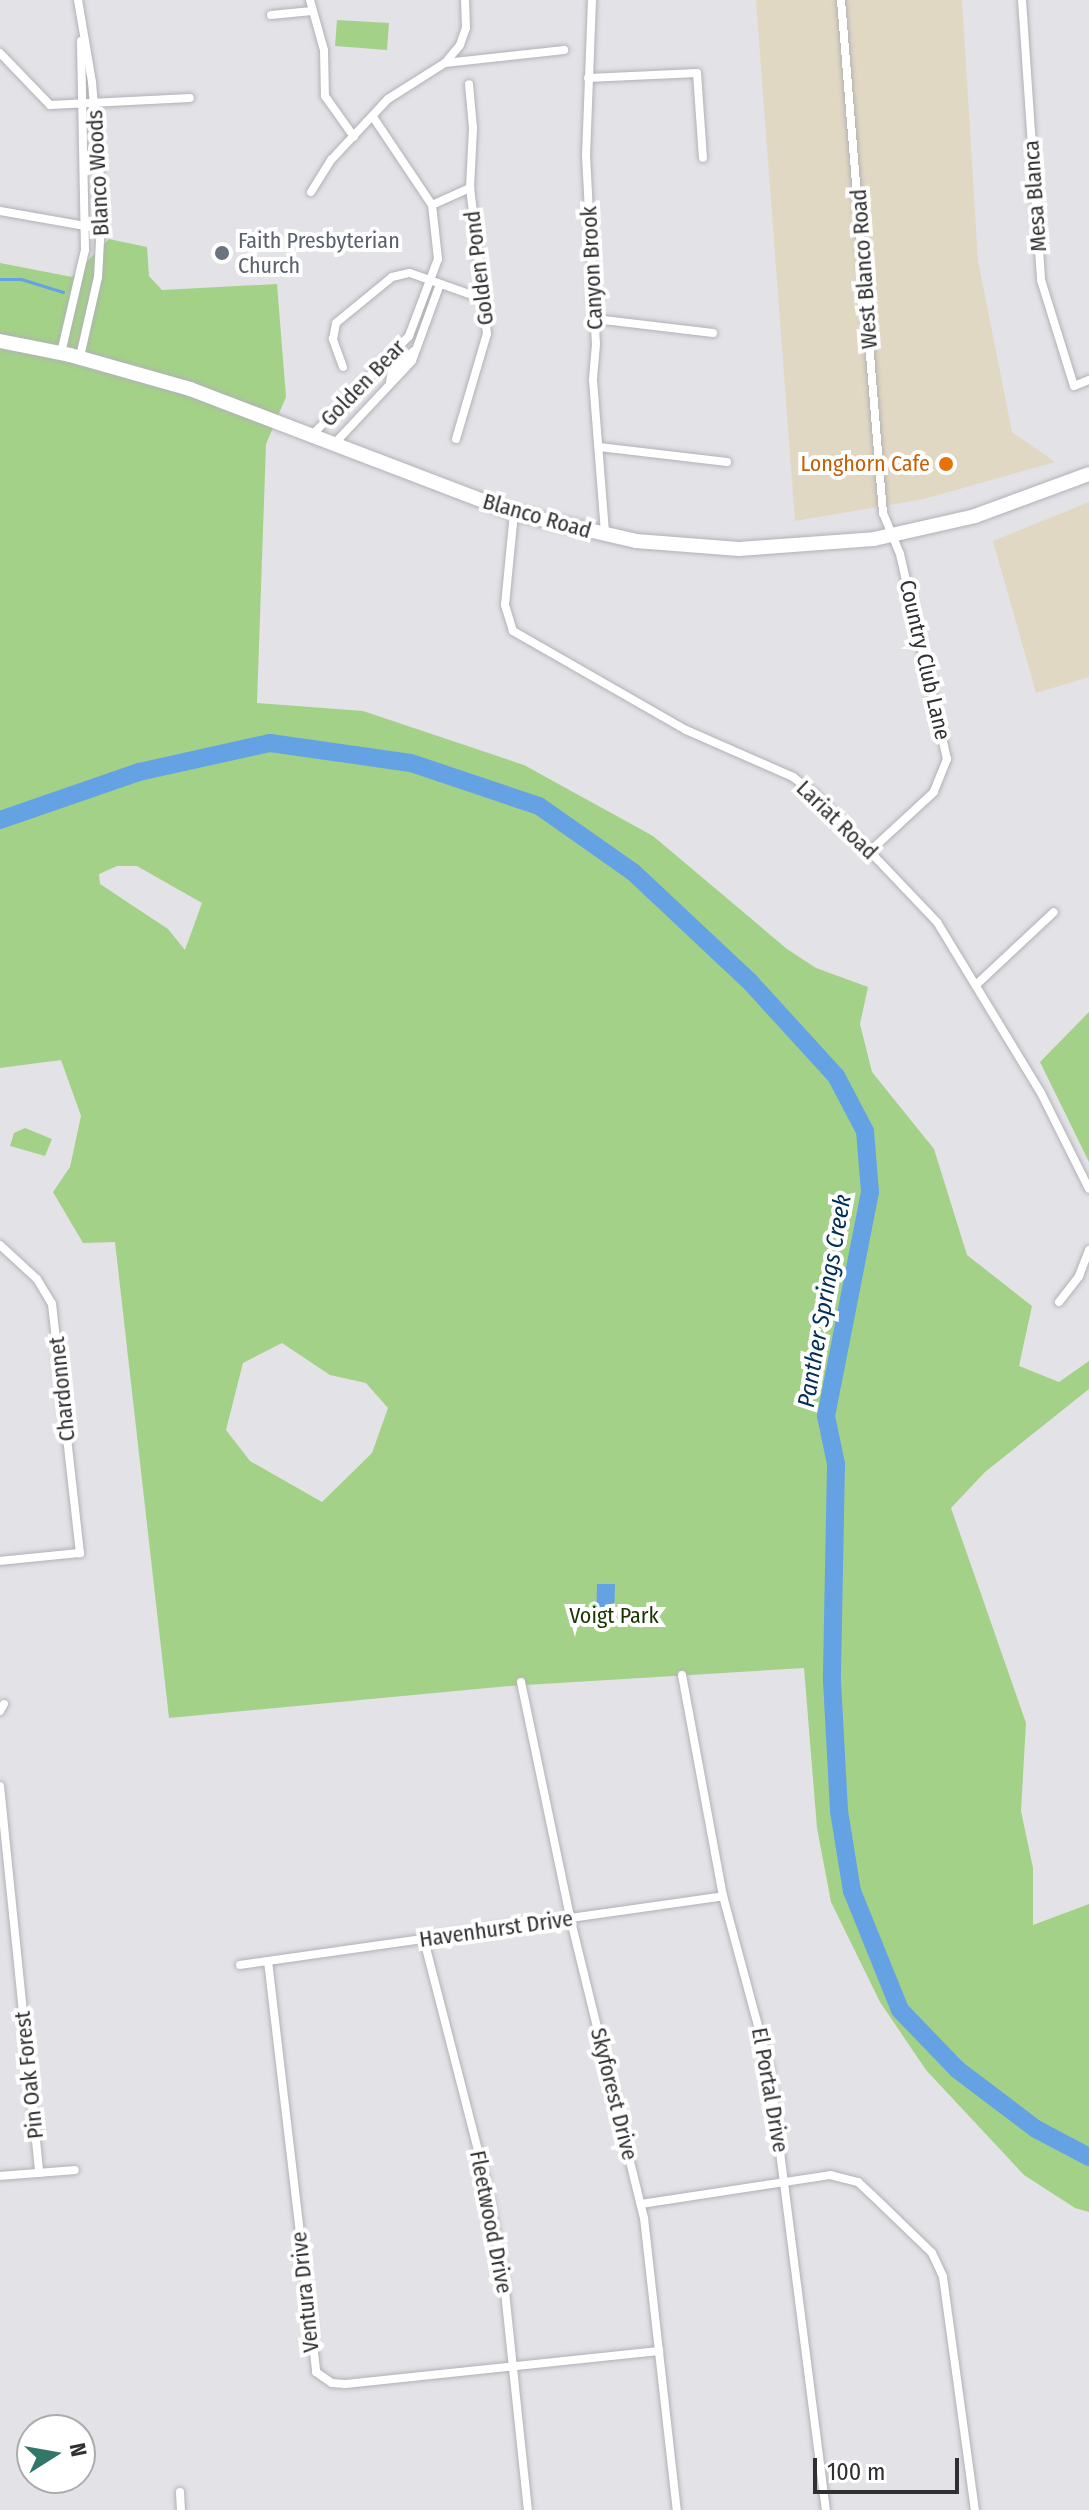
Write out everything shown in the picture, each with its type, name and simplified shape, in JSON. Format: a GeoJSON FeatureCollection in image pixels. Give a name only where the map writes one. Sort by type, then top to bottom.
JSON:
{"type":"FeatureCollection","features":[{"type":"Feature","properties":{"kind":"main road","name":"Blanco Road"},"geometry":{"type":"LineString","coordinates":[[0,341],[80,357],[314,433],[514,513],[605,535],[739,549],[894,536],[975,516],[1089,474]]}},
{"type":"Feature","properties":{"kind":"street","name":"Blanco Woods"},"geometry":{"type":"LineString","coordinates":[[61,353],[86,229],[78,0]]}},
{"type":"Feature","properties":{"kind":"street"},"geometry":{"type":"LineString","coordinates":[[310,0],[324,50],[325,96],[354,137]]}},
{"type":"Feature","properties":{"kind":"street"},"geometry":{"type":"LineString","coordinates":[[445,63],[466,28],[465,0]]}},
{"type":"Feature","properties":{"kind":"street","name":"Canyon Brook"},"geometry":{"type":"LineString","coordinates":[[592,0],[586,155],[605,535]]}},
{"type":"Feature","properties":{"kind":"street","name":"West Blanco Road"},"geometry":{"type":"LineString","coordinates":[[841,0],[883,513],[894,536]]}},
{"type":"Feature","properties":{"kind":"street","name":"Mesa Blanca"},"geometry":{"type":"LineString","coordinates":[[1022,0],[1041,280],[1074,386],[1089,380]]}},
{"type":"Feature","properties":{"kind":"street"},"geometry":{"type":"LineString","coordinates":[[271,15],[312,11]]}},
{"type":"Feature","properties":{"kind":"street","name":"Blanco Woods"},"geometry":{"type":"LineString","coordinates":[[80,357],[98,277],[102,229],[94,105],[81,37]]}},
{"type":"Feature","properties":{"kind":"street"},"geometry":{"type":"LineString","coordinates":[[311,192],[332,159],[397,90],[445,63],[564,50]]}},
{"type":"Feature","properties":{"kind":"street"},"geometry":{"type":"LineString","coordinates":[[0,53],[50,105],[80,107],[190,98]]}},
{"type":"Feature","properties":{"kind":"street"},"geometry":{"type":"LineString","coordinates":[[588,78],[697,73],[703,158]]}},
{"type":"Feature","properties":{"kind":"street","name":"Golden Pond"},"geometry":{"type":"LineString","coordinates":[[456,439],[486,347],[470,188],[469,84]]}},
{"type":"Feature","properties":{"kind":"street","name":"Golden Bear"},"geometry":{"type":"LineString","coordinates":[[335,443],[412,361],[436,282],[438,239],[432,205],[373,117]]}},
{"type":"Feature","properties":{"kind":"street","name":"Golden Pond"},"geometry":{"type":"LineString","coordinates":[[432,205],[470,188]]}},
{"type":"Feature","properties":{"kind":"street"},"geometry":{"type":"LineString","coordinates":[[0,211],[86,229],[102,229]]}},
{"type":"Feature","properties":{"kind":"street"},"geometry":{"type":"LineString","coordinates":[[343,367],[333,339],[345,312],[401,272],[483,299]]}},
{"type":"Feature","properties":{"kind":"street","name":"Golden Bear"},"geometry":{"type":"LineString","coordinates":[[314,433],[409,336],[436,282]]}},
{"type":"Feature","properties":{"kind":"street"},"geometry":{"type":"LineString","coordinates":[[595,319],[713,333]]}},
{"type":"Feature","properties":{"kind":"street"},"geometry":{"type":"LineString","coordinates":[[599,447],[727,462]]}},
{"type":"Feature","properties":{"kind":"street","name":"Lariat Road"},"geometry":{"type":"LineString","coordinates":[[514,513],[505,605],[513,631],[686,730],[801,782],[926,908],[977,984],[1089,1189]]}},
{"type":"Feature","properties":{"kind":"street","name":"Country Club Lane"},"geometry":{"type":"LineString","coordinates":[[870,851],[934,792],[947,759],[894,536]]}},
{"type":"Feature","properties":{"kind":"street"},"geometry":{"type":"LineString","coordinates":[[977,984],[1054,912]]}},
{"type":"Feature","properties":{"kind":"street","name":"Chardonnet"},"geometry":{"type":"LineString","coordinates":[[0,1245],[37,1279],[52,1304],[80,1553],[0,1561]]}},
{"type":"Feature","properties":{"kind":"street"},"geometry":{"type":"LineString","coordinates":[[1059,1302],[1079,1276],[1089,1250]]}},
{"type":"Feature","properties":{"kind":"street","name":"El Portal Drive"},"geometry":{"type":"LineString","coordinates":[[682,1675],[723,1896],[769,2066],[826,2510]]}},
{"type":"Feature","properties":{"kind":"street","name":"Skyforest Drive"},"geometry":{"type":"LineString","coordinates":[[521,1682],[570,1917],[641,2204],[677,2510]]}},
{"type":"Feature","properties":{"kind":"street","name":"Pin Oak Forest"},"geometry":{"type":"LineString","coordinates":[[0,1786],[39,2173]]}},
{"type":"Feature","properties":{"kind":"street","name":"Havenhurst Drive"},"geometry":{"type":"LineString","coordinates":[[240,1965],[723,1896]]}},
{"type":"Feature","properties":{"kind":"street","name":"Fleetwood Drive"},"geometry":{"type":"LineString","coordinates":[[424,1940],[486,2181],[514,2365],[528,2510]]}},
{"type":"Feature","properties":{"kind":"street","name":"Ventura Drive"},"geometry":{"type":"LineString","coordinates":[[268,1961],[316,2372],[332,2383],[345,2384],[659,2351]]}},
{"type":"Feature","properties":{"kind":"street"},"geometry":{"type":"LineString","coordinates":[[0,2176],[75,2170]]}},
{"type":"Feature","properties":{"kind":"street"},"geometry":{"type":"LineString","coordinates":[[641,2204],[830,2175],[858,2182],[938,2264],[975,2510]]}},
{"type":"Feature","properties":{"kind":"street"},"geometry":{"type":"LineString","coordinates":[[180,2492],[181,2510]]}},
{"type":"Feature","properties":{"kind":"shaded area"},"geometry":{"type":"Polygon","coordinates":[[[756,0],[962,0],[978,261],[1012,432],[1055,462],[924,499],[795,521],[756,0]]]}},
{"type":"Feature","properties":{"kind":"shaded area"},"geometry":{"type":"Polygon","coordinates":[[[1089,502],[1089,677],[1036,693],[993,541],[1089,502]]]}},
{"type":"Feature","properties":{"kind":"green space"},"geometry":{"type":"Polygon","coordinates":[[[337,20],[389,23],[387,50],[335,46],[337,20]]]}},
{"type":"Feature","properties":{"kind":"green space","name":"Voigt Park"},"geometry":{"type":"Polygon","coordinates":[[[109,239],[147,247],[149,276],[162,290],[277,284],[286,397],[266,444],[257,703],[363,711],[524,765],[653,836],[787,949],[816,968],[868,987],[860,1024],[872,1072],[934,1149],[967,1255],[1032,1306],[1019,1366],[1059,1382],[1089,1361],[1089,1389],[985,1472],[951,1508],[1026,1723],[1021,1811],[1033,1868],[1033,1925],[1089,1904],[1089,2212],[1075,2208],[1024,2175],[926,2070],[880,2002],[831,1902],[817,1828],[804,1668],[509,1686],[169,1718],[115,1242],[83,1243],[53,1192],[70,1167],[81,1116],[61,1060],[0,1068],[0,263],[72,277],[109,239]],[[117,866],[99,874],[100,884],[168,929],[185,950],[202,903],[137,866],[117,866]],[[282,1343],[243,1363],[226,1430],[250,1461],[322,1502],[372,1453],[388,1408],[366,1383],[330,1375],[282,1343]]]}},
{"type":"Feature","properties":{"kind":"green space"},"geometry":{"type":"Polygon","coordinates":[[[1089,1012],[1089,1162],[1040,1062],[1089,1012]]]}},
{"type":"Feature","properties":{"kind":"green space"},"geometry":{"type":"Polygon","coordinates":[[[25,1128],[52,1139],[45,1156],[10,1146],[14,1133],[25,1128]]]}},
{"type":"Feature","properties":{"kind":"water"},"geometry":{"type":"Polygon","coordinates":[[[597,1584],[615,1584],[614,1620],[596,1620],[597,1584]]]}},
{"type":"Feature","properties":{"kind":"waterway"},"geometry":{"type":"LineString","coordinates":[[0,279],[21,279],[63,292]]}},
{"type":"Feature","properties":{"kind":"waterway","name":"Panther Springs Creek"},"geometry":{"type":"LineString","coordinates":[[0,820],[139,772],[270,743],[411,763],[539,806],[633,872],[751,983],[836,1076],[865,1131],[870,1192],[826,1416],[836,1464],[832,1681],[839,1811],[852,1891],[900,2010],[958,2070],[1036,2129],[1089,2157]]}},
{"type":"Feature","properties":{"kind":"place","name":"Faith Presbyterian Church"},"geometry":{"type":"Point","coordinates":[222,253]}},
{"type":"Feature","properties":{"kind":"place","name":"Longhorn Cafe"},"geometry":{"type":"Point","coordinates":[946,464]}}]}
